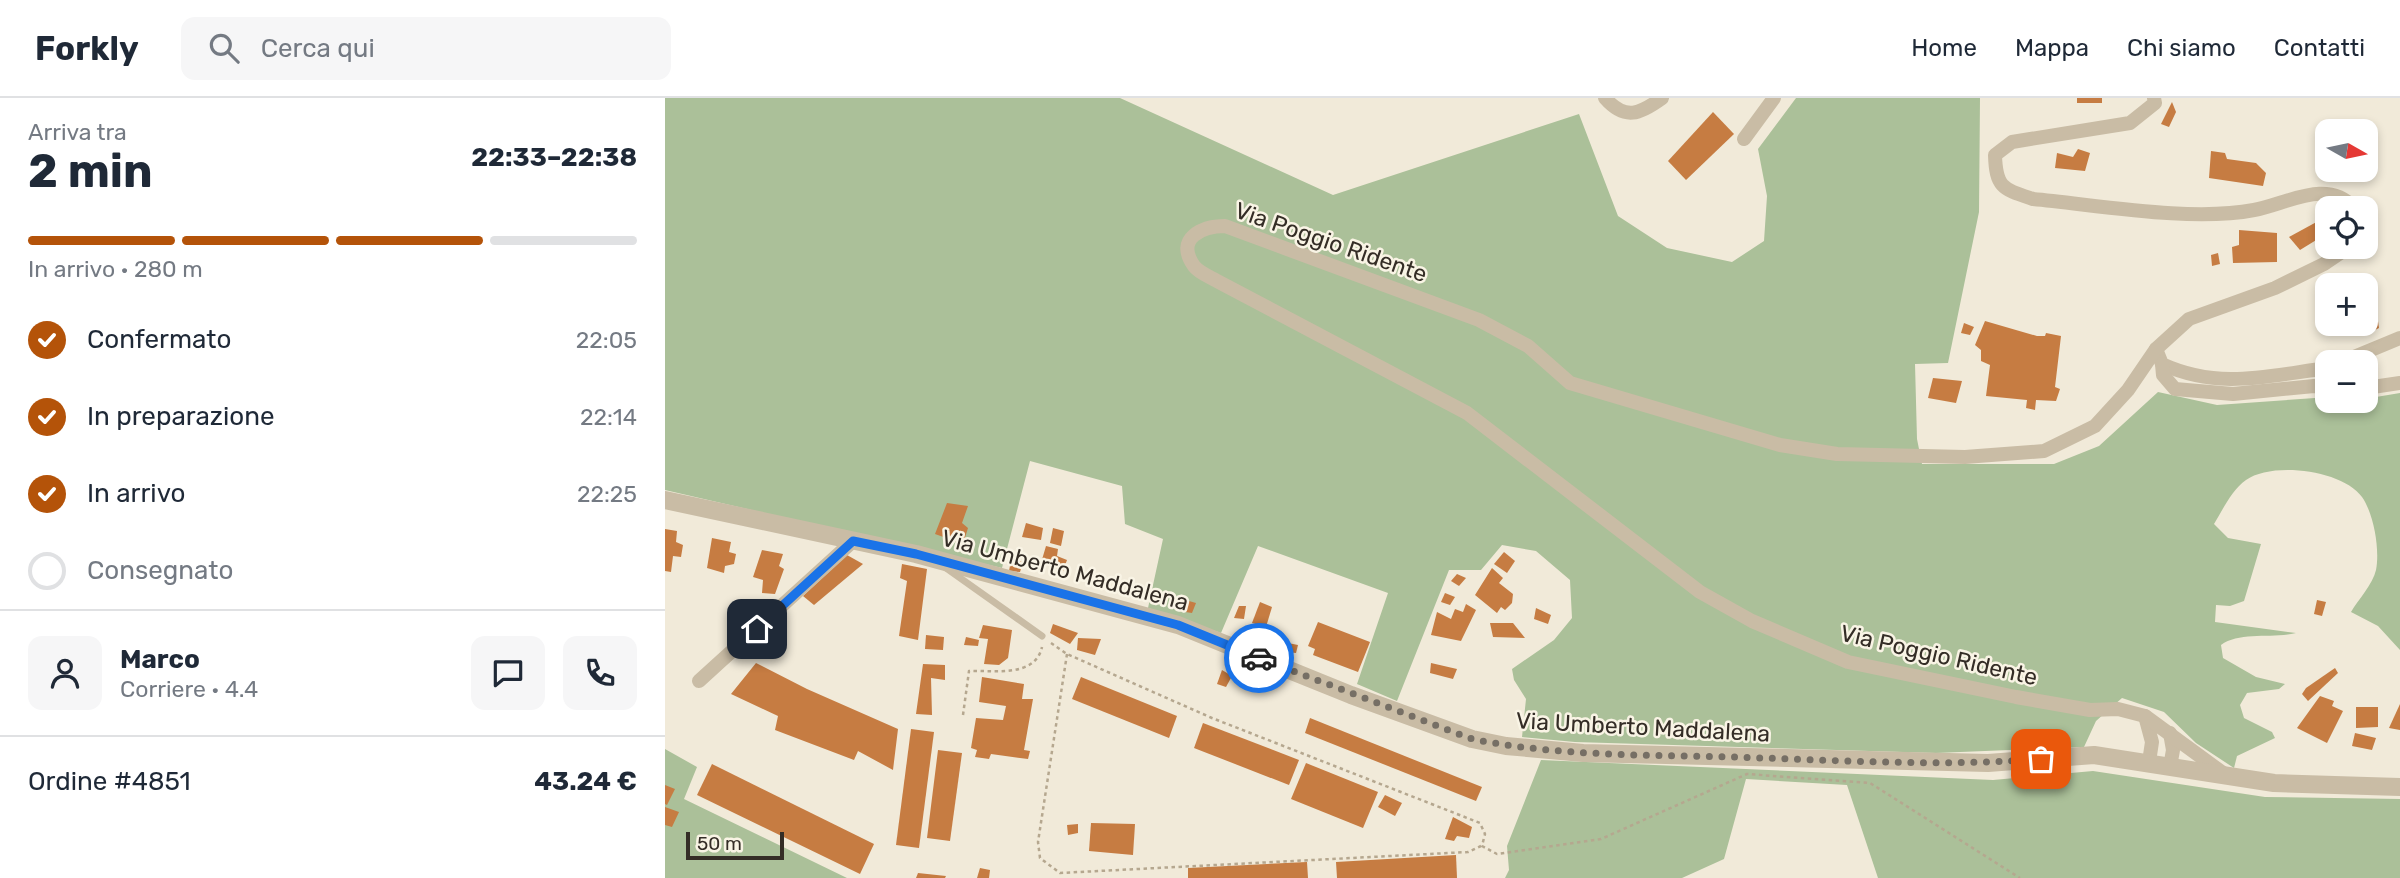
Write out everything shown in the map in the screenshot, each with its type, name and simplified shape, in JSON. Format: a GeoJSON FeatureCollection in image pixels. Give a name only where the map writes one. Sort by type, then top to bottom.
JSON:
{"type":"FeatureCollection","features":[{"type":"Feature","properties":{"kind":"street"},"geometry":{"type":"LineString","coordinates":[[1605,98],[1616,110],[1636,113],[1662,98]]}},
{"type":"Feature","properties":{"kind":"street"},"geometry":{"type":"LineString","coordinates":[[1744,139],[1774,98]]}},
{"type":"Feature","properties":{"kind":"street"},"geometry":{"type":"LineString","coordinates":[[2154,98],[2155,103],[2130,123],[2012,142],[1996,155],[1996,177],[2006,190],[2033,199],[2213,215],[2254,210],[2321,192],[2339,196]]}},
{"type":"Feature","properties":{"kind":"street","name":"Via Poggio Ridente"},"geometry":{"type":"LineString","coordinates":[[2228,777],[2145,716],[2118,709],[2090,710],[2029,700],[1848,662],[1752,621],[1700,592],[1467,413],[1217,281],[1194,267],[1188,251],[1192,235],[1205,226],[1225,226],[1479,320],[1528,346],[1570,383],[1780,445],[1836,454],[1965,457],[2044,451],[2095,426],[2159,357],[2189,319],[2274,288],[2331,259]]}},
{"type":"Feature","properties":{"kind":"street"},"geometry":{"type":"LineString","coordinates":[[2370,350],[2400,338]]}},
{"type":"Feature","properties":{"kind":"street"},"geometry":{"type":"LineString","coordinates":[[2159,357],[2186,375],[2225,381],[2315,370]]}},
{"type":"Feature","properties":{"kind":"street"},"geometry":{"type":"LineString","coordinates":[[2159,357],[2163,374],[2175,389],[2233,394],[2315,386]]}},
{"type":"Feature","properties":{"kind":"street"},"geometry":{"type":"LineString","coordinates":[[2378,386],[2400,383]]}},
{"type":"Feature","properties":{"kind":"street","name":"Via Umberto Maddalena"},"geometry":{"type":"LineString","coordinates":[[665,500],[937,561],[1178,625],[1351,695],[1472,739],[1506,746],[1583,752],[1835,761],[1988,763],[2094,755],[2274,783],[2400,787]]}},
{"type":"Feature","properties":{"kind":"street"},"geometry":{"type":"LineString","coordinates":[[699,681],[853,541]]}},
{"type":"Feature","properties":{"kind":"street"},"geometry":{"type":"LineString","coordinates":[[2145,716],[2152,742],[2149,762]]}},
{"type":"Feature","properties":{"kind":"street"},"geometry":{"type":"LineString","coordinates":[[2170,733],[2173,750],[2170,767]]}},
{"type":"Feature","properties":{"kind":"lane"},"geometry":{"type":"LineString","coordinates":[[937,561],[1042,636]]}},
{"type":"Feature","properties":{"kind":"path"},"geometry":{"type":"LineString","coordinates":[[1042,636],[1067,654],[1212,718],[1480,822],[1485,834],[1482,846]]}},
{"type":"Feature","properties":{"kind":"path"},"geometry":{"type":"LineString","coordinates":[[963,715],[969,671],[1022,670],[1036,662],[1042,650],[1042,636]]}},
{"type":"Feature","properties":{"kind":"path"},"geometry":{"type":"LineString","coordinates":[[1067,654],[1038,842],[1040,858],[1060,873],[1468,852],[1482,846]]}},
{"type":"Feature","properties":{"kind":"path"},"geometry":{"type":"LineString","coordinates":[[1482,846],[1497,854],[1601,839],[1747,774],[1870,783],[2020,878]]}},
{"type":"Feature","properties":{"kind":"green space"},"geometry":{"type":"Polygon","coordinates":[[[665,98],[1120,98],[1333,195],[1579,114],[1618,216],[1667,248],[1732,262],[1764,241],[1767,196],[1758,149],[1796,98],[1980,98],[1979,212],[1948,363],[1915,364],[1917,439],[1922,464],[2054,464],[2099,446],[2158,392],[2217,405],[2315,398],[2315,413],[2378,413],[2378,397],[2400,393],[2400,650],[2378,626],[2351,612],[2369,586],[2376,570],[2375,532],[2366,504],[2353,488],[2340,480],[2307,471],[2272,471],[2246,480],[2232,494],[2214,524],[2228,538],[2261,544],[2244,601],[2230,606],[2216,605],[2215,622],[2296,633],[2237,638],[2221,645],[2223,658],[2256,677],[2285,684],[2279,689],[2247,693],[2240,705],[2244,718],[2272,732],[2275,738],[2237,756],[2234,768],[2196,743],[2164,712],[2122,698],[2096,721],[2084,747],[1936,753],[1575,742],[1522,737],[1526,699],[1514,680],[1512,669],[1554,640],[1572,618],[1570,580],[1536,551],[1502,545],[1481,570],[1449,570],[1397,701],[1357,684],[1388,593],[1258,546],[1221,633],[1148,608],[1163,539],[1125,524],[1122,486],[1030,461],[1002,568],[665,490],[665,98]]]}},
{"type":"Feature","properties":{"kind":"green space"},"geometry":{"type":"Polygon","coordinates":[[[665,749],[697,767],[684,799],[847,878],[665,878],[665,749]]]}},
{"type":"Feature","properties":{"kind":"green space"},"geometry":{"type":"Polygon","coordinates":[[[1541,760],[1993,780],[2093,771],[2265,797],[2400,799],[2400,878],[1878,878],[1847,785],[1746,779],[1724,859],[1682,878],[1505,878],[1509,870],[1507,846],[1541,760]]]}},
{"type":"Feature","properties":{"kind":"building"},"geometry":{"type":"Polygon","coordinates":[[[2077,98],[2102,98],[2102,103],[2077,103],[2077,98]]]}},
{"type":"Feature","properties":{"kind":"building"},"geometry":{"type":"Polygon","coordinates":[[[2172,102],[2176,112],[2169,127],[2161,124],[2172,102]]]}},
{"type":"Feature","properties":{"kind":"building"},"geometry":{"type":"Polygon","coordinates":[[[1713,112],[1734,134],[1686,180],[1668,161],[1713,112]]]}},
{"type":"Feature","properties":{"kind":"building"},"geometry":{"type":"Polygon","coordinates":[[[2078,149],[2090,153],[2085,171],[2055,168],[2057,153],[2073,157],[2078,149]]]}},
{"type":"Feature","properties":{"kind":"building"},"geometry":{"type":"Polygon","coordinates":[[[2211,151],[2225,153],[2227,159],[2256,163],[2266,173],[2263,186],[2209,178],[2211,151]]]}},
{"type":"Feature","properties":{"kind":"building"},"geometry":{"type":"Polygon","coordinates":[[[2315,223],[2315,241],[2300,250],[2289,237],[2315,223]]]}},
{"type":"Feature","properties":{"kind":"building"},"geometry":{"type":"Polygon","coordinates":[[[2239,230],[2277,233],[2277,262],[2233,263],[2232,247],[2239,245],[2239,230]]]}},
{"type":"Feature","properties":{"kind":"building"},"geometry":{"type":"Polygon","coordinates":[[[2218,253],[2220,264],[2212,266],[2211,255],[2218,253]]]}},
{"type":"Feature","properties":{"kind":"building"},"geometry":{"type":"Polygon","coordinates":[[[1985,321],[2037,336],[2045,336],[2046,333],[2061,336],[2055,387],[2060,389],[2056,401],[2036,400],[2035,410],[2026,408],[2027,400],[1986,396],[1990,365],[1981,361],[1981,350],[1975,345],[1985,321]]]}},
{"type":"Feature","properties":{"kind":"building"},"geometry":{"type":"Polygon","coordinates":[[[1964,323],[1974,327],[1970,335],[1961,333],[1964,323]]]}},
{"type":"Feature","properties":{"kind":"building"},"geometry":{"type":"Polygon","coordinates":[[[1933,378],[1962,381],[1956,403],[1928,398],[1933,378]]]}},
{"type":"Feature","properties":{"kind":"building"},"geometry":{"type":"Polygon","coordinates":[[[947,503],[968,506],[962,523],[968,528],[963,544],[935,534],[947,503]]]}},
{"type":"Feature","properties":{"kind":"building"},"geometry":{"type":"Polygon","coordinates":[[[1026,523],[1043,528],[1041,540],[1022,537],[1026,523]]]}},
{"type":"Feature","properties":{"kind":"building"},"geometry":{"type":"Polygon","coordinates":[[[1053,528],[1064,531],[1061,546],[1050,543],[1053,528]]]}},
{"type":"Feature","properties":{"kind":"building"},"geometry":{"type":"Polygon","coordinates":[[[665,529],[677,531],[676,542],[683,545],[681,557],[673,556],[671,572],[665,571],[665,529]]]}},
{"type":"Feature","properties":{"kind":"building"},"geometry":{"type":"Polygon","coordinates":[[[712,538],[731,542],[729,552],[736,554],[734,564],[725,566],[724,573],[707,568],[712,538]]]}},
{"type":"Feature","properties":{"kind":"building"},"geometry":{"type":"Polygon","coordinates":[[[1046,546],[1058,549],[1057,556],[1067,560],[1063,571],[1041,563],[1046,546]]]}},
{"type":"Feature","properties":{"kind":"building"},"geometry":{"type":"Polygon","coordinates":[[[762,550],[783,554],[779,566],[784,569],[775,594],[762,593],[763,580],[753,577],[762,550]]]}},
{"type":"Feature","properties":{"kind":"building"},"geometry":{"type":"Polygon","coordinates":[[[1504,552],[1515,561],[1507,573],[1494,564],[1504,552]]]}},
{"type":"Feature","properties":{"kind":"building"},"geometry":{"type":"Polygon","coordinates":[[[847,555],[863,564],[814,605],[803,596],[847,555]]]}},
{"type":"Feature","properties":{"kind":"building"},"geometry":{"type":"Polygon","coordinates":[[[1011,560],[1023,562],[1020,572],[1009,571],[1011,560]]]}},
{"type":"Feature","properties":{"kind":"building"},"geometry":{"type":"Polygon","coordinates":[[[902,564],[927,569],[918,640],[899,636],[907,581],[900,578],[902,564]]]}},
{"type":"Feature","properties":{"kind":"building"},"geometry":{"type":"Polygon","coordinates":[[[1492,568],[1503,578],[1499,583],[1513,594],[1512,603],[1505,610],[1501,607],[1497,613],[1475,595],[1492,568]]]}},
{"type":"Feature","properties":{"kind":"building"},"geometry":{"type":"Polygon","coordinates":[[[1457,574],[1466,578],[1459,586],[1451,581],[1457,574]]]}},
{"type":"Feature","properties":{"kind":"building"},"geometry":{"type":"Polygon","coordinates":[[[1445,593],[1455,597],[1450,605],[1441,602],[1445,593]]]}},
{"type":"Feature","properties":{"kind":"building"},"geometry":{"type":"Polygon","coordinates":[[[1182,599],[1196,603],[1192,613],[1179,611],[1182,599]]]}},
{"type":"Feature","properties":{"kind":"building"},"geometry":{"type":"Polygon","coordinates":[[[2317,600],[2326,602],[2322,616],[2314,614],[2317,600]]]}},
{"type":"Feature","properties":{"kind":"building"},"geometry":{"type":"Polygon","coordinates":[[[1260,602],[1272,607],[1266,627],[1252,623],[1260,602]]]}},
{"type":"Feature","properties":{"kind":"building"},"geometry":{"type":"Polygon","coordinates":[[[1466,604],[1476,610],[1461,641],[1431,635],[1437,612],[1451,619],[1455,609],[1463,612],[1466,604]]]}},
{"type":"Feature","properties":{"kind":"building"},"geometry":{"type":"Polygon","coordinates":[[[1239,606],[1246,606],[1244,619],[1234,618],[1239,606]]]}},
{"type":"Feature","properties":{"kind":"building"},"geometry":{"type":"Polygon","coordinates":[[[1536,608],[1551,615],[1548,624],[1534,619],[1536,608]]]}},
{"type":"Feature","properties":{"kind":"building"},"geometry":{"type":"Polygon","coordinates":[[[1318,622],[1370,642],[1358,672],[1313,655],[1315,649],[1308,646],[1318,622]]]}},
{"type":"Feature","properties":{"kind":"building"},"geometry":{"type":"Polygon","coordinates":[[[1490,623],[1513,623],[1525,638],[1493,637],[1490,623]]]}},
{"type":"Feature","properties":{"kind":"building"},"geometry":{"type":"Polygon","coordinates":[[[1053,624],[1078,633],[1070,644],[1050,633],[1053,624]]]}},
{"type":"Feature","properties":{"kind":"building"},"geometry":{"type":"Polygon","coordinates":[[[983,625],[1012,630],[1008,658],[999,665],[984,664],[988,639],[979,638],[983,625]]]}},
{"type":"Feature","properties":{"kind":"building"},"geometry":{"type":"Polygon","coordinates":[[[926,635],[944,637],[943,650],[925,649],[926,635]]]}},
{"type":"Feature","properties":{"kind":"building"},"geometry":{"type":"Polygon","coordinates":[[[966,637],[979,640],[978,646],[964,645],[966,637]]]}},
{"type":"Feature","properties":{"kind":"building"},"geometry":{"type":"Polygon","coordinates":[[[1078,638],[1101,639],[1095,655],[1077,650],[1078,638]]]}},
{"type":"Feature","properties":{"kind":"building"},"geometry":{"type":"Polygon","coordinates":[[[1288,643],[1298,645],[1296,653],[1287,652],[1288,643]]]}},
{"type":"Feature","properties":{"kind":"building"},"geometry":{"type":"Polygon","coordinates":[[[756,663],[898,729],[893,770],[858,751],[854,760],[775,730],[778,716],[731,694],[756,663]]]}},
{"type":"Feature","properties":{"kind":"building"},"geometry":{"type":"Polygon","coordinates":[[[1431,663],[1457,669],[1453,679],[1430,673],[1431,663]]]}},
{"type":"Feature","properties":{"kind":"building"},"geometry":{"type":"Polygon","coordinates":[[[923,664],[945,665],[945,680],[931,678],[932,715],[916,714],[923,664]]]}},
{"type":"Feature","properties":{"kind":"building"},"geometry":{"type":"Polygon","coordinates":[[[2335,668],[2338,673],[2308,701],[2302,694],[2306,688],[2335,668]]]}},
{"type":"Feature","properties":{"kind":"building"},"geometry":{"type":"Polygon","coordinates":[[[1222,670],[1232,676],[1226,687],[1217,684],[1222,670]]]}},
{"type":"Feature","properties":{"kind":"building"},"geometry":{"type":"Polygon","coordinates":[[[982,677],[1024,684],[1022,699],[1033,699],[1024,750],[1030,751],[1028,759],[991,754],[989,759],[975,757],[977,750],[971,748],[976,718],[1003,720],[1006,706],[979,702],[982,677]]]}},
{"type":"Feature","properties":{"kind":"building"},"geometry":{"type":"Polygon","coordinates":[[[1081,677],[1177,716],[1169,738],[1072,699],[1081,677]]]}},
{"type":"Feature","properties":{"kind":"building"},"geometry":{"type":"Polygon","coordinates":[[[2320,696],[2334,701],[2332,706],[2343,711],[2327,743],[2297,728],[2320,696]]]}},
{"type":"Feature","properties":{"kind":"building"},"geometry":{"type":"Polygon","coordinates":[[[2400,704],[2400,730],[2389,728],[2400,704]]]}},
{"type":"Feature","properties":{"kind":"building"},"geometry":{"type":"Polygon","coordinates":[[[2356,707],[2378,707],[2378,727],[2356,728],[2356,707]]]}},
{"type":"Feature","properties":{"kind":"building"},"geometry":{"type":"Polygon","coordinates":[[[1310,718],[1482,787],[1476,801],[1305,733],[1310,718]]]}},
{"type":"Feature","properties":{"kind":"building"},"geometry":{"type":"Polygon","coordinates":[[[1203,723],[1299,760],[1289,785],[1194,748],[1203,723]]]}},
{"type":"Feature","properties":{"kind":"building"},"geometry":{"type":"Polygon","coordinates":[[[911,729],[934,732],[919,848],[896,845],[911,729]]]}},
{"type":"Feature","properties":{"kind":"building"},"geometry":{"type":"Polygon","coordinates":[[[2355,733],[2376,738],[2372,750],[2352,746],[2355,733]]]}},
{"type":"Feature","properties":{"kind":"building"},"geometry":{"type":"Polygon","coordinates":[[[938,750],[962,753],[950,841],[927,838],[938,750]]]}},
{"type":"Feature","properties":{"kind":"building"},"geometry":{"type":"Polygon","coordinates":[[[1306,763],[1378,792],[1363,828],[1291,799],[1306,763]]]}},
{"type":"Feature","properties":{"kind":"building"},"geometry":{"type":"Polygon","coordinates":[[[712,764],[874,844],[860,874],[697,795],[712,764]]]}},
{"type":"Feature","properties":{"kind":"building"},"geometry":{"type":"Polygon","coordinates":[[[665,785],[675,789],[667,805],[665,804],[665,785]]]}},
{"type":"Feature","properties":{"kind":"building"},"geometry":{"type":"Polygon","coordinates":[[[1385,795],[1402,803],[1395,816],[1378,807],[1385,795]]]}},
{"type":"Feature","properties":{"kind":"building"},"geometry":{"type":"Polygon","coordinates":[[[665,807],[679,812],[672,827],[665,825],[665,807]]]}},
{"type":"Feature","properties":{"kind":"building"},"geometry":{"type":"Polygon","coordinates":[[[1453,817],[1472,827],[1469,838],[1457,836],[1454,841],[1445,839],[1453,817]]]}},
{"type":"Feature","properties":{"kind":"building"},"geometry":{"type":"Polygon","coordinates":[[[1091,823],[1135,824],[1133,855],[1089,851],[1091,823]]]}},
{"type":"Feature","properties":{"kind":"building"},"geometry":{"type":"Polygon","coordinates":[[[1078,824],[1078,833],[1068,835],[1067,825],[1078,824]]]}},
{"type":"Feature","properties":{"kind":"building"},"geometry":{"type":"Polygon","coordinates":[[[1456,855],[1457,878],[1337,878],[1336,862],[1456,855]]]}},
{"type":"Feature","properties":{"kind":"building"},"geometry":{"type":"Polygon","coordinates":[[[1307,862],[1308,878],[1188,878],[1188,868],[1307,862]]]}},
{"type":"Feature","properties":{"kind":"building"},"geometry":{"type":"Polygon","coordinates":[[[980,868],[990,870],[989,878],[977,878],[980,868]]]}},
{"type":"Feature","properties":{"kind":"building"},"geometry":{"type":"Polygon","coordinates":[[[918,873],[946,876],[916,878],[918,873]]]}},
{"type":"Feature","properties":{"kind":"way so far"},"geometry":{"type":"LineString","coordinates":[[1259,658],[1472,739],[1506,746],[1583,752],[1835,761],[1988,763],[2041,759]]}},
{"type":"Feature","properties":{"kind":"route"},"geometry":{"type":"LineString","coordinates":[[757,629],[853,541],[916,554],[1178,625],[1259,658]]}}]}
